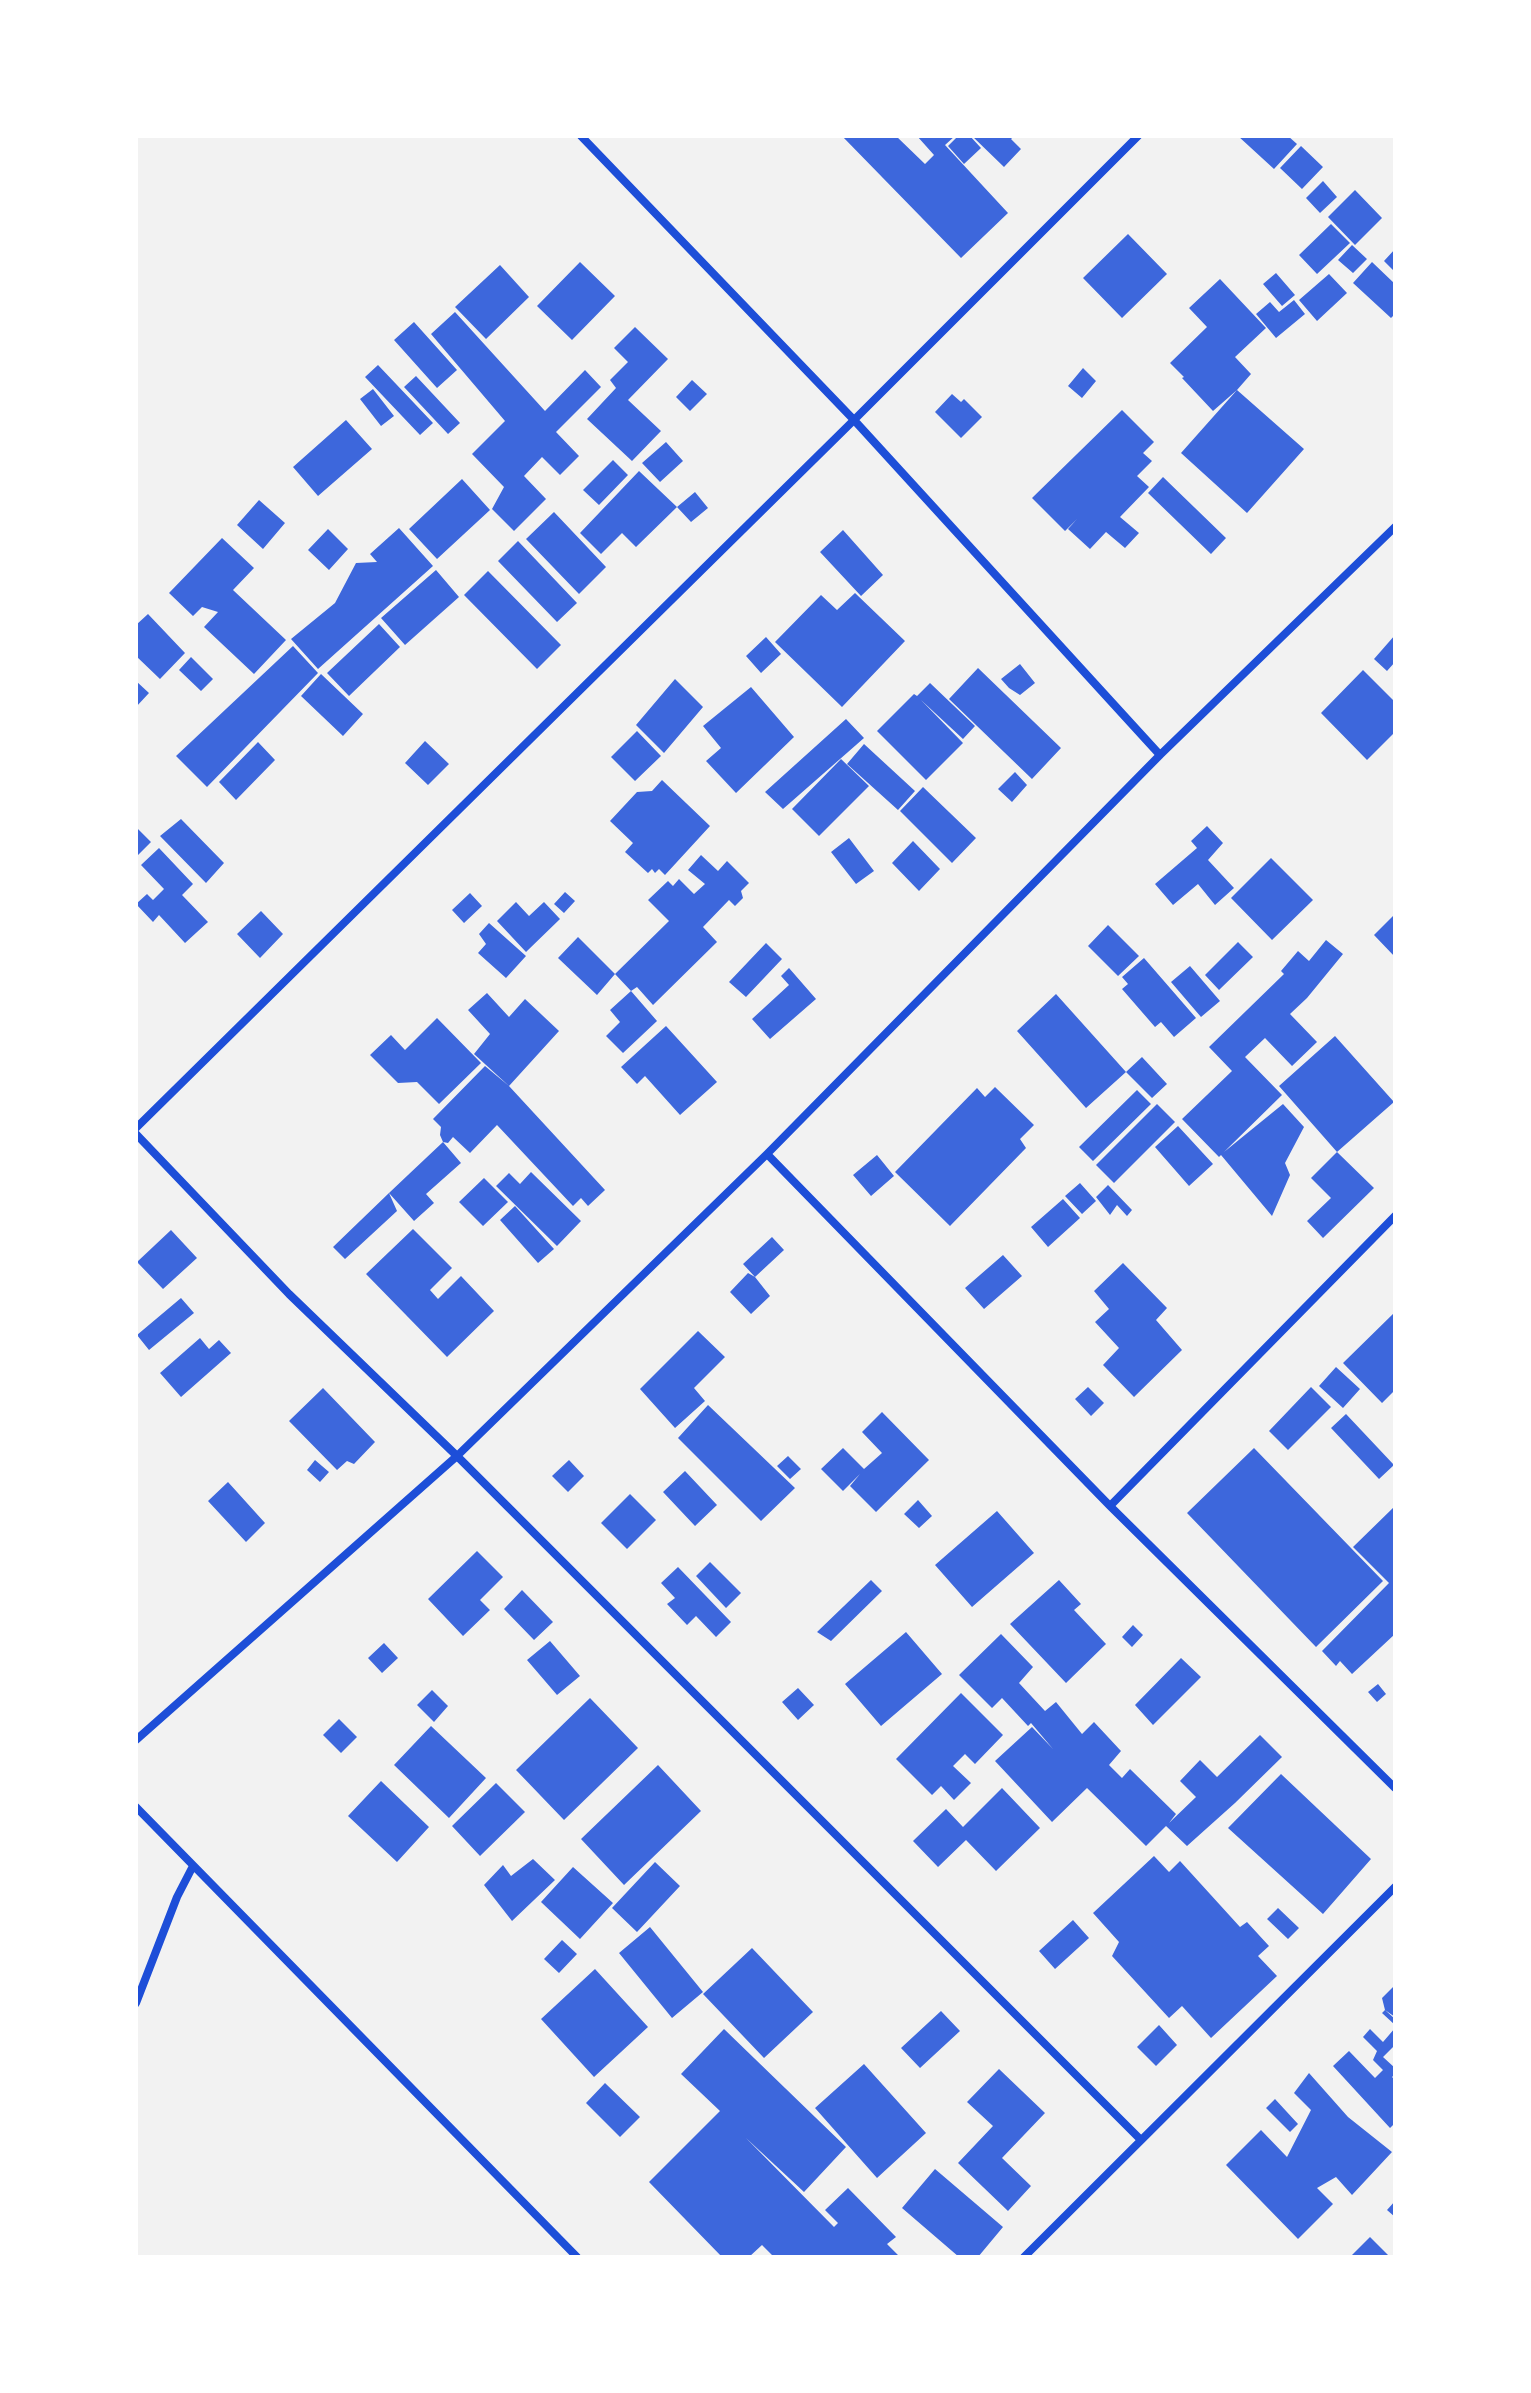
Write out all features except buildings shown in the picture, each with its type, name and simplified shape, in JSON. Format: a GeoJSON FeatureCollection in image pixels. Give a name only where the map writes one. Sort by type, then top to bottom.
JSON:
{"type":"FeatureCollection","features":[{"type":"Feature","properties":{"kind":"street"},"geometry":{"type":"LineString","coordinates":[[581,136],[854,420],[1160,755]]}},
{"type":"Feature","properties":{"kind":"street"},"geometry":{"type":"LineString","coordinates":[[1138,136],[136,1131],[289,1294],[457,1456],[1141,2140]]}},
{"type":"Feature","properties":{"kind":"street"},"geometry":{"type":"LineString","coordinates":[[136,1740],[457,1456],[767,1154],[1160,755],[1395,527]]}},
{"type":"Feature","properties":{"kind":"street"},"geometry":{"type":"LineString","coordinates":[[767,1154],[1110,1506],[1395,1788]]}},
{"type":"Feature","properties":{"kind":"street"},"geometry":{"type":"LineString","coordinates":[[1110,1506],[1395,1216]]}},
{"type":"Feature","properties":{"kind":"street"},"geometry":{"type":"LineString","coordinates":[[136,1807],[577,2257]]}},
{"type":"Feature","properties":{"kind":"street"},"geometry":{"type":"LineString","coordinates":[[136,2003],[177,1897],[193,1866]]}},
{"type":"Feature","properties":{"kind":"street"},"geometry":{"type":"LineString","coordinates":[[1024,2257],[1395,1887]]}}]}
